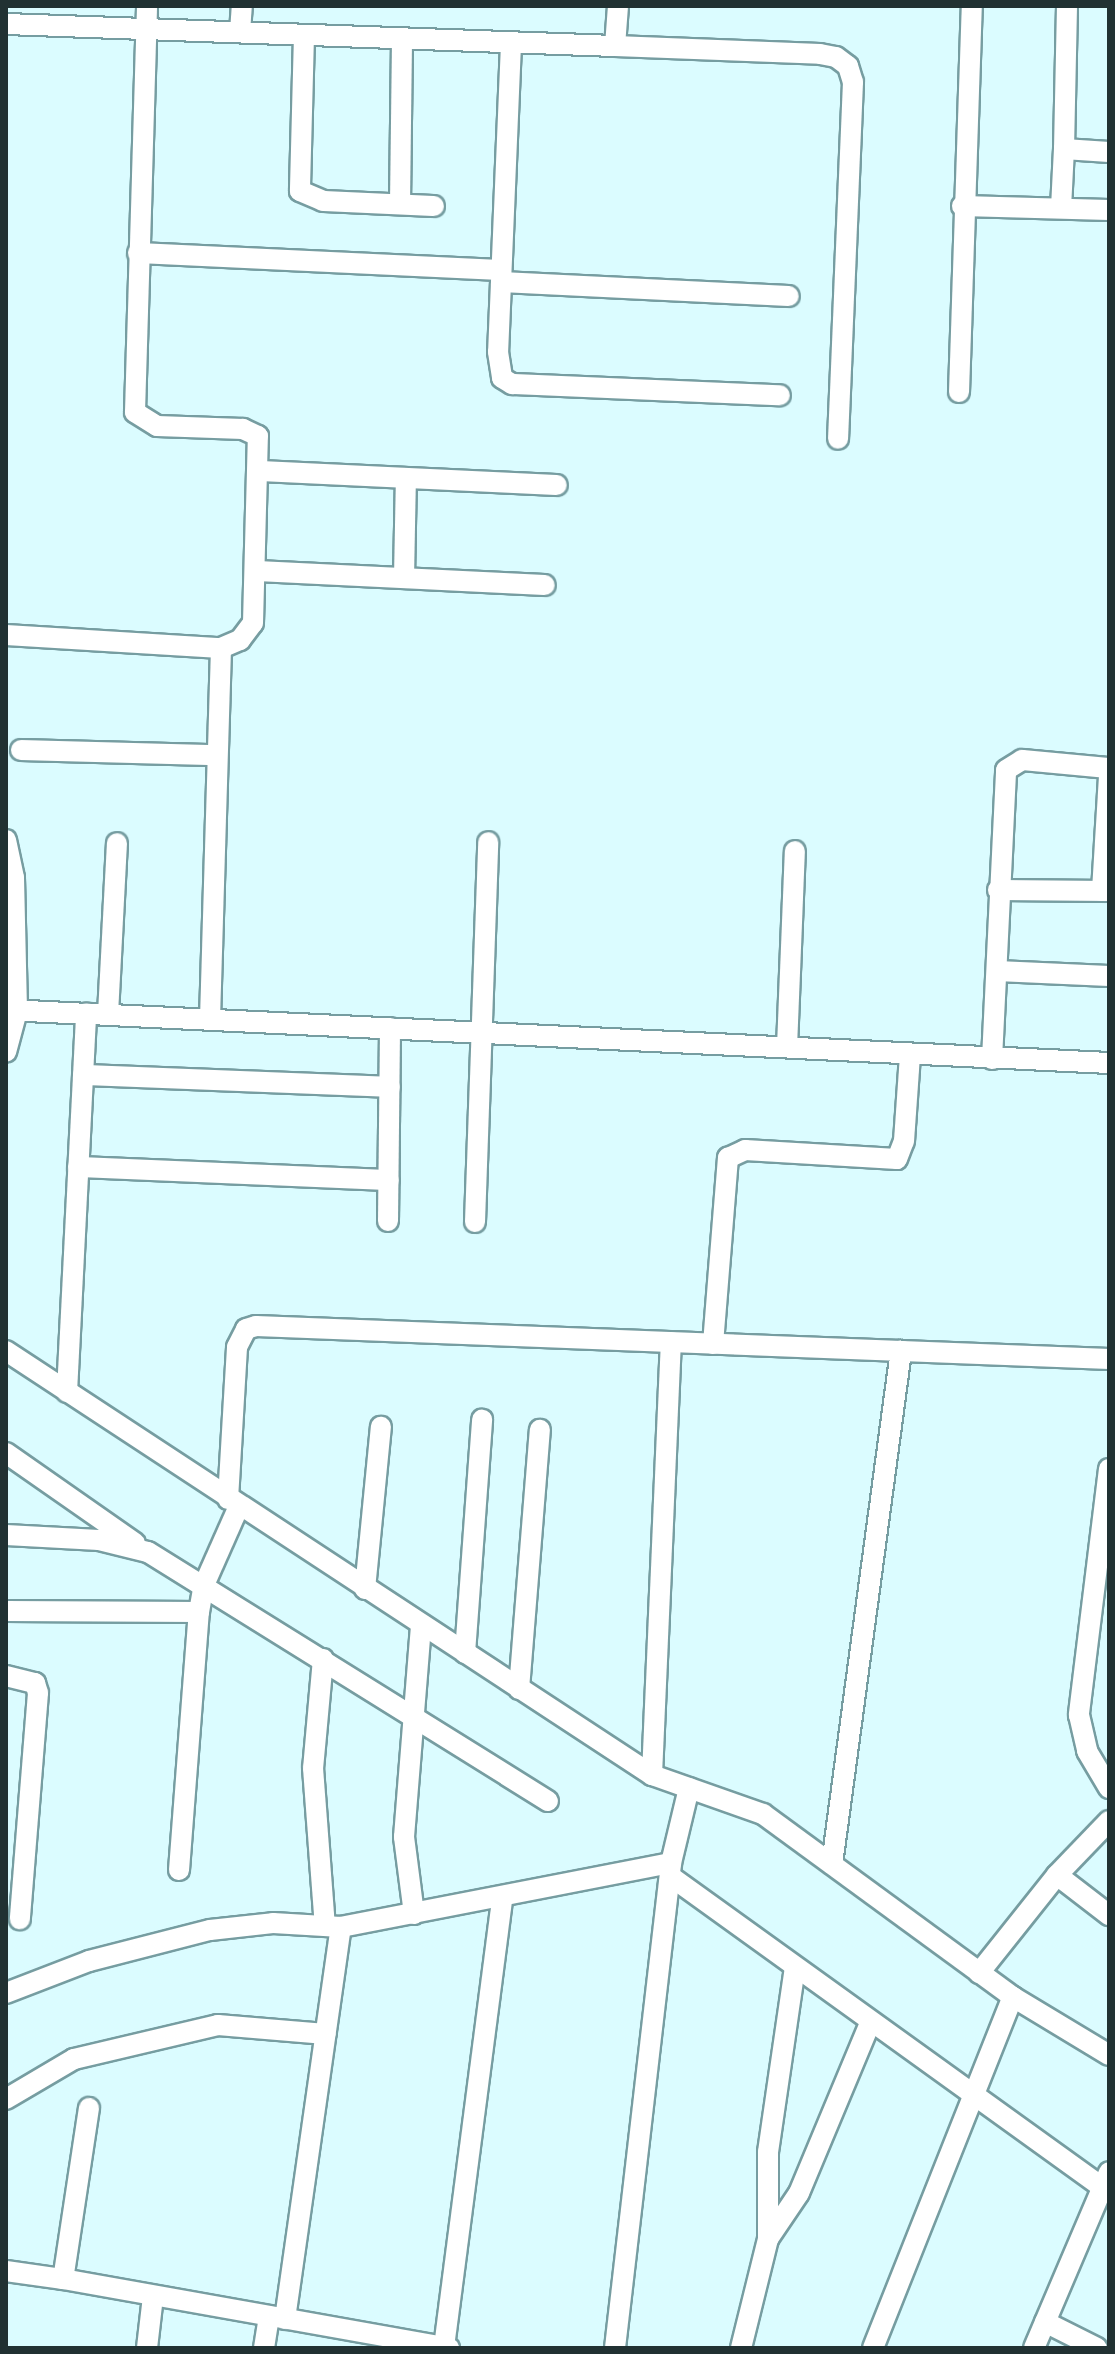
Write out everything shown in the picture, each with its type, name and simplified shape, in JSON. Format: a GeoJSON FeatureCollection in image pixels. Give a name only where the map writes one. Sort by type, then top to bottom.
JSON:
{"type":"FeatureCollection","features":[{"type":"Feature","properties":{"kind":"street"},"geometry":{"type":"LineString","coordinates":[[6,635],[221,648],[240,640],[253,623],[260,471],[258,436],[252,430],[157,426],[135,412],[147,6]]}},
{"type":"Feature","properties":{"kind":"street"},"geometry":{"type":"LineString","coordinates":[[240,32],[242,6]]}},
{"type":"Feature","properties":{"kind":"street"},"geometry":{"type":"LineString","coordinates":[[615,46],[618,6]]}},
{"type":"Feature","properties":{"kind":"street"},"geometry":{"type":"LineString","coordinates":[[959,392],[962,206],[972,6]]}},
{"type":"Feature","properties":{"kind":"street"},"geometry":{"type":"LineString","coordinates":[[1061,208],[1067,6]]}},
{"type":"Feature","properties":{"kind":"street"},"geometry":{"type":"LineString","coordinates":[[6,24],[146,32],[240,32],[836,57],[848,66],[853,82],[838,439]]}},
{"type":"Feature","properties":{"kind":"street"},"geometry":{"type":"LineString","coordinates":[[304,35],[300,191],[323,201],[434,206]]}},
{"type":"Feature","properties":{"kind":"street"},"geometry":{"type":"LineString","coordinates":[[400,204],[402,39]]}},
{"type":"Feature","properties":{"kind":"street"},"geometry":{"type":"LineString","coordinates":[[511,44],[498,367],[502,378],[512,384],[780,395]]}},
{"type":"Feature","properties":{"kind":"street"},"geometry":{"type":"LineString","coordinates":[[1064,149],[1109,152]]}},
{"type":"Feature","properties":{"kind":"street"},"geometry":{"type":"LineString","coordinates":[[962,206],[1109,210]]}},
{"type":"Feature","properties":{"kind":"street"},"geometry":{"type":"LineString","coordinates":[[138,253],[789,296]]}},
{"type":"Feature","properties":{"kind":"street"},"geometry":{"type":"LineString","coordinates":[[260,471],[557,485]]}},
{"type":"Feature","properties":{"kind":"street"},"geometry":{"type":"LineString","coordinates":[[404,578],[406,478]]}},
{"type":"Feature","properties":{"kind":"street"},"geometry":{"type":"LineString","coordinates":[[257,571],[545,585]]}},
{"type":"Feature","properties":{"kind":"street"},"geometry":{"type":"LineString","coordinates":[[210,1019],[221,648]]}},
{"type":"Feature","properties":{"kind":"street"},"geometry":{"type":"LineString","coordinates":[[21,750],[217,755]]}},
{"type":"Feature","properties":{"kind":"street"},"geometry":{"type":"LineString","coordinates":[[992,1059],[1004,780],[1013,761],[1109,768]]}},
{"type":"Feature","properties":{"kind":"street"},"geometry":{"type":"LineString","coordinates":[[998,890],[1106,891],[1109,777]]}},
{"type":"Feature","properties":{"kind":"street"},"geometry":{"type":"LineString","coordinates":[[6,840],[10,878],[12,1010],[6,1052]]}},
{"type":"Feature","properties":{"kind":"street"},"geometry":{"type":"LineString","coordinates":[[475,1222],[479,1032],[488,842]]}},
{"type":"Feature","properties":{"kind":"street"},"geometry":{"type":"LineString","coordinates":[[108,1014],[117,843]]}},
{"type":"Feature","properties":{"kind":"street"},"geometry":{"type":"LineString","coordinates":[[787,1047],[795,851]]}},
{"type":"Feature","properties":{"kind":"street"},"geometry":{"type":"LineString","coordinates":[[997,971],[1109,976]]}},
{"type":"Feature","properties":{"kind":"street"},"geometry":{"type":"LineString","coordinates":[[12,1010],[787,1047],[910,1056],[1109,1063]]}},
{"type":"Feature","properties":{"kind":"street"},"geometry":{"type":"LineString","coordinates":[[67,1392],[86,1013]]}},
{"type":"Feature","properties":{"kind":"street"},"geometry":{"type":"LineString","coordinates":[[388,1221],[390,1028]]}},
{"type":"Feature","properties":{"kind":"street"},"geometry":{"type":"LineString","coordinates":[[713,1344],[728,1158],[745,1150],[897,1159],[904,1141],[910,1056]]}},
{"type":"Feature","properties":{"kind":"street"},"geometry":{"type":"LineString","coordinates":[[83,1075],[390,1087]]}},
{"type":"Feature","properties":{"kind":"street"},"geometry":{"type":"LineString","coordinates":[[78,1167],[389,1180]]}},
{"type":"Feature","properties":{"kind":"street"},"geometry":{"type":"LineString","coordinates":[[179,1870],[199,1612],[204,1585],[233,1502],[237,1347],[246,1329],[1109,1359]]}},
{"type":"Feature","properties":{"kind":"street"},"geometry":{"type":"LineString","coordinates":[[652,1775],[671,1342]]}},
{"type":"Feature","properties":{"kind":"street"},"geometry":{"type":"LineString","coordinates":[[6,1351],[652,1775],[763,1814],[1013,1997],[1109,2055]]}},
{"type":"Feature","properties":{"kind":"street"},"geometry":{"type":"LineString","coordinates":[[832,1864],[901,1351]]}},
{"type":"Feature","properties":{"kind":"street"},"geometry":{"type":"LineString","coordinates":[[465,1653],[482,1420]]}},
{"type":"Feature","properties":{"kind":"street"},"geometry":{"type":"LineString","coordinates":[[365,1589],[381,1427]]}},
{"type":"Feature","properties":{"kind":"street"},"geometry":{"type":"LineString","coordinates":[[519,1689],[540,1430]]}},
{"type":"Feature","properties":{"kind":"street"},"geometry":{"type":"LineString","coordinates":[[6,1453],[148,1552],[548,1801]]}},
{"type":"Feature","properties":{"kind":"street"},"geometry":{"type":"LineString","coordinates":[[1109,1469],[1079,1715],[1087,1751],[1109,1788]]}},
{"type":"Feature","properties":{"kind":"street"},"geometry":{"type":"LineString","coordinates":[[6,1535],[99,1540],[148,1552]]}},
{"type":"Feature","properties":{"kind":"street"},"geometry":{"type":"LineString","coordinates":[[6,1611],[199,1612]]}},
{"type":"Feature","properties":{"kind":"street"},"geometry":{"type":"LineString","coordinates":[[414,1914],[404,1837],[421,1625]]}},
{"type":"Feature","properties":{"kind":"street"},"geometry":{"type":"LineString","coordinates":[[264,2348],[277,2317],[326,2034],[333,1926],[313,1768],[323,1659]]}},
{"type":"Feature","properties":{"kind":"street"},"geometry":{"type":"LineString","coordinates":[[6,1676],[35,1683],[38,1693],[20,1919]]}},
{"type":"Feature","properties":{"kind":"street"},"geometry":{"type":"LineString","coordinates":[[615,2348],[670,1870],[689,1788]]}},
{"type":"Feature","properties":{"kind":"street"},"geometry":{"type":"LineString","coordinates":[[979,1973],[1057,1875],[1109,1821]]}},
{"type":"Feature","properties":{"kind":"street"},"geometry":{"type":"LineString","coordinates":[[6,1993],[89,1961],[210,1930],[273,1923],[333,1926],[670,1870],[795,1967],[976,2098],[1107,2184],[1034,2348]]}},
{"type":"Feature","properties":{"kind":"street"},"geometry":{"type":"LineString","coordinates":[[1057,1875],[1109,1915]]}},
{"type":"Feature","properties":{"kind":"street"},"geometry":{"type":"LineString","coordinates":[[6,2271],[277,2317],[364,2340],[447,2348],[502,1899]]}},
{"type":"Feature","properties":{"kind":"street"},"geometry":{"type":"LineString","coordinates":[[741,2348],[768,2239],[768,2152],[795,1967]]}},
{"type":"Feature","properties":{"kind":"street"},"geometry":{"type":"LineString","coordinates":[[873,2348],[976,2098],[1013,1997]]}},
{"type":"Feature","properties":{"kind":"street"},"geometry":{"type":"LineString","coordinates":[[768,2239],[799,2193],[871,2021]]}},
{"type":"Feature","properties":{"kind":"street"},"geometry":{"type":"LineString","coordinates":[[6,2099],[74,2059],[218,2025],[326,2034]]}},
{"type":"Feature","properties":{"kind":"street"},"geometry":{"type":"LineString","coordinates":[[63,2279],[89,2108]]}},
{"type":"Feature","properties":{"kind":"street"},"geometry":{"type":"LineString","coordinates":[[147,2348],[153,2296]]}},
{"type":"Feature","properties":{"kind":"street"},"geometry":{"type":"LineString","coordinates":[[1045,2322],[1097,2348]]}}]}
